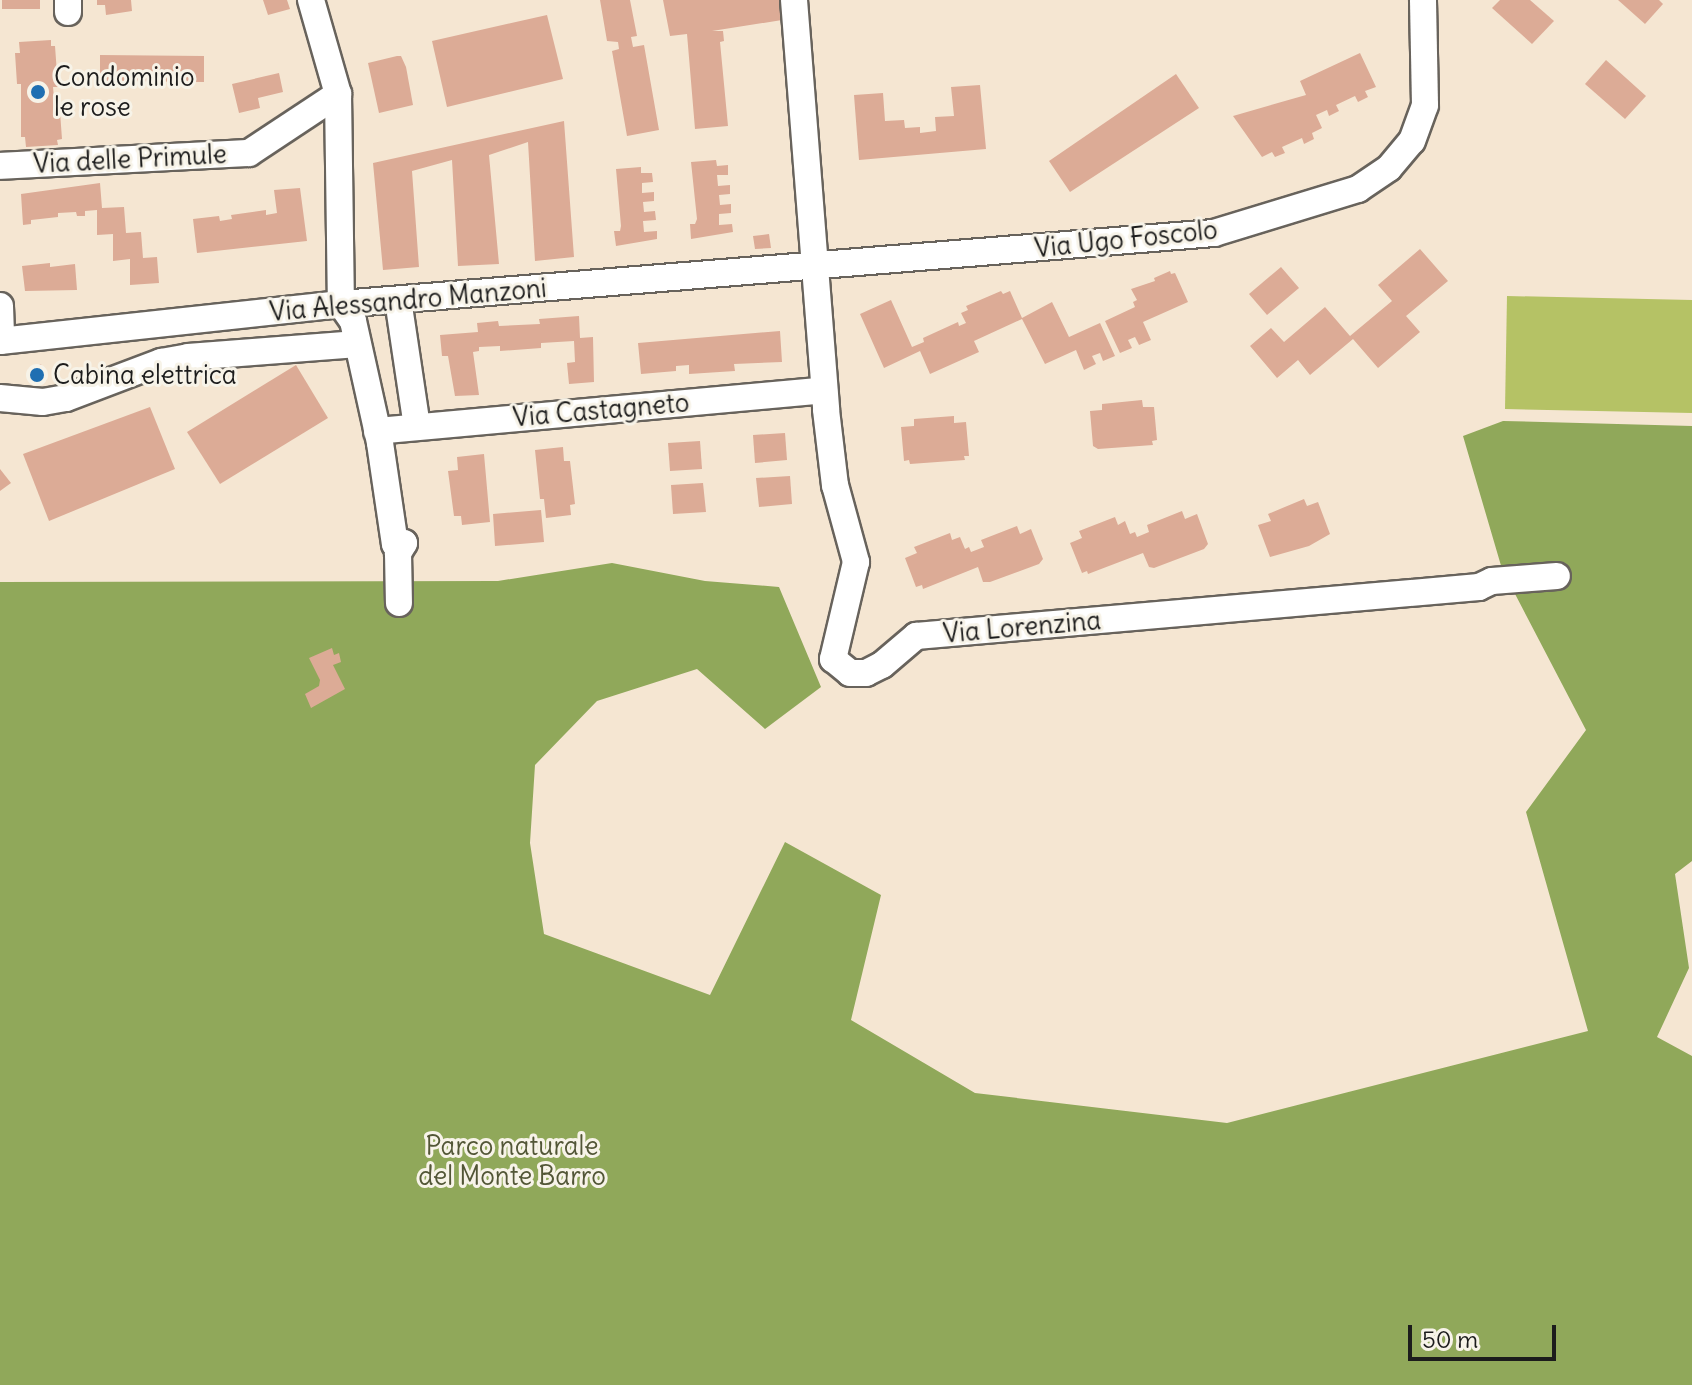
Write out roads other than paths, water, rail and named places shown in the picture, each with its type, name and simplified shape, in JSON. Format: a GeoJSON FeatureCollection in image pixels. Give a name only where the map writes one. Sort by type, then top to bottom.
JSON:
{"type":"FeatureCollection","features":[{"type":"Feature","properties":{"kind":"street"},"geometry":{"type":"LineString","coordinates":[[311,0],[338,94],[341,304],[353,321],[377,431],[395,544],[404,543],[398,553],[399,603]]}},
{"type":"Feature","properties":{"kind":"street","name":"Via Lorenzina"},"geometry":{"type":"LineString","coordinates":[[794,0],[824,390],[835,485],[856,562],[833,659],[850,673],[866,673],[882,665],[916,636],[1479,587],[1492,581],[1557,576]]}},
{"type":"Feature","properties":{"kind":"street","name":"Via Ugo Foscolo"},"geometry":{"type":"LineString","coordinates":[[816,267],[1214,233],[1358,189],[1389,168],[1412,141],[1425,105],[1423,0]]}},
{"type":"Feature","properties":{"kind":"street","name":"Via delle Primule"},"geometry":{"type":"LineString","coordinates":[[0,166],[249,153],[338,94]]}},
{"type":"Feature","properties":{"kind":"street","name":"Via Alessandro Manzoni"},"geometry":{"type":"LineString","coordinates":[[0,341],[341,304],[816,267]]}},
{"type":"Feature","properties":{"kind":"street"},"geometry":{"type":"LineString","coordinates":[[0,306],[0,341]]}},
{"type":"Feature","properties":{"kind":"street"},"geometry":{"type":"LineString","coordinates":[[400,313],[417,427]]}},
{"type":"Feature","properties":{"kind":"street"},"geometry":{"type":"LineString","coordinates":[[0,398],[43,402],[66,398],[161,362],[188,357],[358,344]]}},
{"type":"Feature","properties":{"kind":"street","name":"Via Castagneto"},"geometry":{"type":"LineString","coordinates":[[377,431],[824,390]]}},
{"type":"Feature","properties":{"kind":"place","name":"Condominio le rose"},"geometry":{"type":"Point","coordinates":[38,92]}},
{"type":"Feature","properties":{"kind":"place","name":"Cabina elettrica"},"geometry":{"type":"Point","coordinates":[37,375]}},
{"type":"Feature","properties":{"kind":"park label","name":"Parco naturale del Monte Barro"},"geometry":{"type":"Point","coordinates":[512,1161]}}]}
